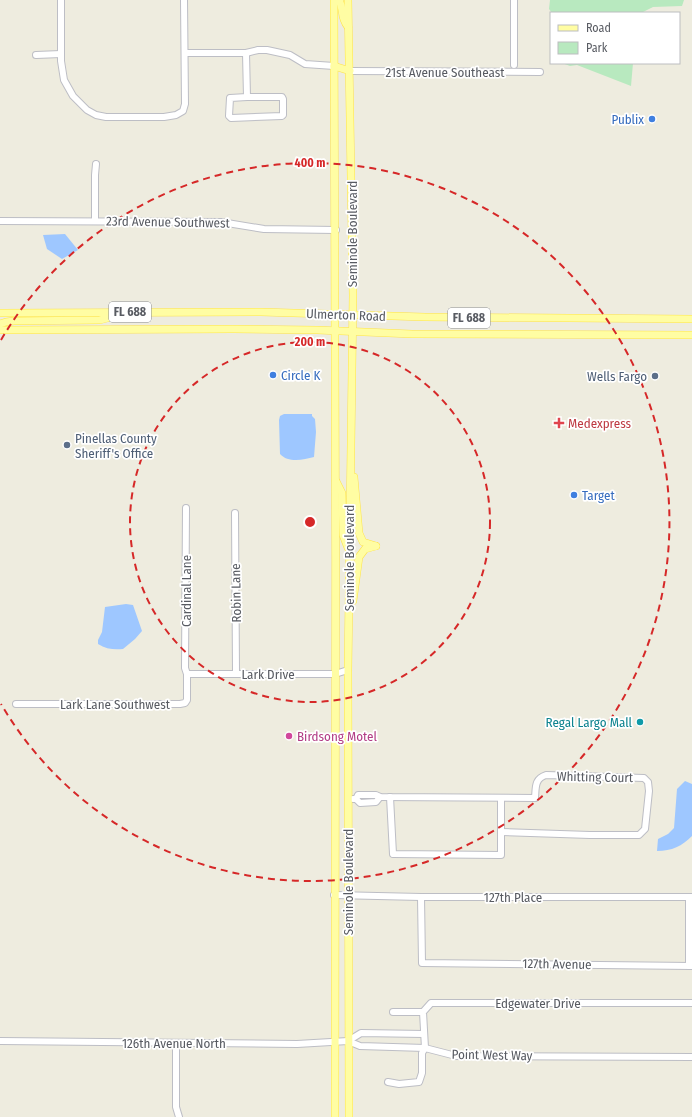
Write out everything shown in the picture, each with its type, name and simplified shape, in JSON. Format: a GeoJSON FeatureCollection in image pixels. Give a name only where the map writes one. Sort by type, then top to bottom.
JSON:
{"type":"FeatureCollection","features":[{"type":"Feature","properties":{"kind":"main road","name":"Seminole Boulevard"},"geometry":{"type":"LineString","coordinates":[[334,0],[336,230],[334,895],[335,1117]]}},
{"type":"Feature","properties":{"kind":"main road"},"geometry":{"type":"LineString","coordinates":[[339,0],[342,8],[342,19],[348,27]]}},
{"type":"Feature","properties":{"kind":"main road","name":"Seminole Boulevard"},"geometry":{"type":"LineString","coordinates":[[348,0],[352,314],[348,670],[352,799],[348,896],[348,1117]]}},
{"type":"Feature","properties":{"kind":"main road"},"geometry":{"type":"LineString","coordinates":[[334,66],[350,71]]}},
{"type":"Feature","properties":{"kind":"main road"},"geometry":{"type":"LineString","coordinates":[[0,324],[14,321],[100,320],[129,312]]}},
{"type":"Feature","properties":{"kind":"main road","name":"Ulmerton Road"},"geometry":{"type":"LineString","coordinates":[[0,313],[129,312],[352,314],[425,317],[692,319]]}},
{"type":"Feature","properties":{"kind":"main road","name":"Ulmerton Road"},"geometry":{"type":"LineString","coordinates":[[0,330],[226,329],[428,334],[692,335]]}},
{"type":"Feature","properties":{"kind":"main road"},"geometry":{"type":"LineString","coordinates":[[349,633],[359,557],[365,549],[376,546],[363,542],[359,533],[350,447]]}},
{"type":"Feature","properties":{"kind":"main road"},"geometry":{"type":"LineString","coordinates":[[335,479],[342,493],[343,534],[350,552]]}},
{"type":"Feature","properties":{"kind":"street"},"geometry":{"type":"LineString","coordinates":[[61,0],[61,54],[64,80],[73,96],[87,110],[96,115],[106,117],[164,117],[176,115],[183,111],[185,104],[184,0]]}},
{"type":"Feature","properties":{"kind":"street"},"geometry":{"type":"LineString","coordinates":[[514,0],[514,65]]}},
{"type":"Feature","properties":{"kind":"street"},"geometry":{"type":"LineString","coordinates":[[185,53],[246,53],[258,50],[268,50],[290,55],[305,64],[334,66]]}},
{"type":"Feature","properties":{"kind":"street"},"geometry":{"type":"LineString","coordinates":[[246,53],[247,97]]}},
{"type":"Feature","properties":{"kind":"street"},"geometry":{"type":"LineString","coordinates":[[36,55],[61,54]]}},
{"type":"Feature","properties":{"kind":"street","name":"21st Avenue Southeast"},"geometry":{"type":"LineString","coordinates":[[350,71],[540,72]]}},
{"type":"Feature","properties":{"kind":"street"},"geometry":{"type":"LineString","coordinates":[[247,97],[282,97],[283,115],[231,118],[229,116],[230,98],[247,97]]}},
{"type":"Feature","properties":{"kind":"street"},"geometry":{"type":"LineString","coordinates":[[95,221],[94,175],[96,164]]}},
{"type":"Feature","properties":{"kind":"street","name":"23rd Avenue Southwest"},"geometry":{"type":"LineString","coordinates":[[0,221],[221,222],[264,229],[336,230]]}},
{"type":"Feature","properties":{"kind":"street","name":"Cardinal Lane"},"geometry":{"type":"LineString","coordinates":[[186,508],[185,668],[187,674]]}},
{"type":"Feature","properties":{"kind":"street","name":"Robin Lane"},"geometry":{"type":"LineString","coordinates":[[235,513],[236,674]]}},
{"type":"Feature","properties":{"kind":"street","name":"Lark Drive"},"geometry":{"type":"LineString","coordinates":[[187,674],[335,674],[348,670]]}},
{"type":"Feature","properties":{"kind":"street","name":"Lark Lane Southwest"},"geometry":{"type":"LineString","coordinates":[[16,704],[180,704],[185,703],[187,700],[187,674]]}},
{"type":"Feature","properties":{"kind":"street","name":"Whitting Court"},"geometry":{"type":"LineString","coordinates":[[352,799],[358,795],[372,795],[380,797],[535,798],[536,782],[540,777],[546,775],[644,778],[648,782],[649,791],[645,829],[639,835],[501,832]]}},
{"type":"Feature","properties":{"kind":"street"},"geometry":{"type":"LineString","coordinates":[[352,799],[360,802],[372,802],[372,795]]}},
{"type":"Feature","properties":{"kind":"street"},"geometry":{"type":"LineString","coordinates":[[390,796],[393,854],[501,855],[502,798]]}},
{"type":"Feature","properties":{"kind":"street","name":"Whitting Court"},"geometry":{"type":"LineString","coordinates":[[372,802],[376,802],[380,797]]}},
{"type":"Feature","properties":{"kind":"street","name":"127th Place"},"geometry":{"type":"LineString","coordinates":[[334,895],[421,897],[691,897]]}},
{"type":"Feature","properties":{"kind":"street","name":"127th Avenue"},"geometry":{"type":"LineString","coordinates":[[421,897],[422,963],[691,966]]}},
{"type":"Feature","properties":{"kind":"street"},"geometry":{"type":"LineString","coordinates":[[691,897],[691,966]]}},
{"type":"Feature","properties":{"kind":"street","name":"Edgewater Drive"},"geometry":{"type":"LineString","coordinates":[[423,1012],[431,1003],[692,1002]]}},
{"type":"Feature","properties":{"kind":"street"},"geometry":{"type":"LineString","coordinates":[[388,1082],[399,1084],[419,1082],[422,1073],[422,1054],[425,1048],[423,1012],[393,1012]]}},
{"type":"Feature","properties":{"kind":"street"},"geometry":{"type":"LineString","coordinates":[[348,1041],[361,1034],[424,1034]]}},
{"type":"Feature","properties":{"kind":"street","name":"126th Avenue North"},"geometry":{"type":"LineString","coordinates":[[0,1041],[297,1044],[348,1041]]}},
{"type":"Feature","properties":{"kind":"street","name":"Point West Way"},"geometry":{"type":"LineString","coordinates":[[348,1041],[360,1046],[425,1048],[456,1056],[692,1057]]}},
{"type":"Feature","properties":{"kind":"street"},"geometry":{"type":"LineString","coordinates":[[176,1043],[176,1107],[179,1117]]}},
{"type":"Feature","properties":{"kind":"green space"},"geometry":{"type":"Polygon","coordinates":[[[550,0],[684,0],[682,6],[653,7],[643,12],[551,12],[549,9],[550,0]]]}},
{"type":"Feature","properties":{"kind":"green space"},"geometry":{"type":"Polygon","coordinates":[[[565,64],[633,64],[631,86],[577,65],[570,66],[565,64]]]}},
{"type":"Feature","properties":{"kind":"water"},"geometry":{"type":"Polygon","coordinates":[[[65,234],[78,250],[62,259],[47,249],[43,235],[65,234]]]}},
{"type":"Feature","properties":{"kind":"water"},"geometry":{"type":"Polygon","coordinates":[[[284,414],[312,414],[315,419],[316,432],[314,457],[301,460],[291,460],[280,454],[279,420],[280,416],[284,414]]]}},
{"type":"Feature","properties":{"kind":"water"},"geometry":{"type":"Polygon","coordinates":[[[126,604],[133,605],[142,631],[123,649],[110,649],[98,644],[98,640],[102,632],[105,607],[126,604]]]}},
{"type":"Feature","properties":{"kind":"water"},"geometry":{"type":"Polygon","coordinates":[[[685,781],[692,784],[692,836],[684,843],[676,847],[657,851],[658,839],[668,834],[674,828],[677,789],[685,781]]]}},
{"type":"Feature","properties":{"kind":"place","name":"Publix"},"geometry":{"type":"Point","coordinates":[652,119]}},
{"type":"Feature","properties":{"kind":"place","name":"Circle K"},"geometry":{"type":"Point","coordinates":[273,375]}},
{"type":"Feature","properties":{"kind":"place","name":"Wells Fargo"},"geometry":{"type":"Point","coordinates":[655,376]}},
{"type":"Feature","properties":{"kind":"place","name":"Medexpress"},"geometry":{"type":"Point","coordinates":[559,423]}},
{"type":"Feature","properties":{"kind":"place","name":"Pinellas County Sheriff's Office"},"geometry":{"type":"Point","coordinates":[67,445]}},
{"type":"Feature","properties":{"kind":"place","name":"Target"},"geometry":{"type":"Point","coordinates":[574,495]}},
{"type":"Feature","properties":{"kind":"place","name":"Regal Largo Mall"},"geometry":{"type":"Point","coordinates":[640,722]}},
{"type":"Feature","properties":{"kind":"place","name":"Birdsong Motel"},"geometry":{"type":"Point","coordinates":[289,736]}}]}
